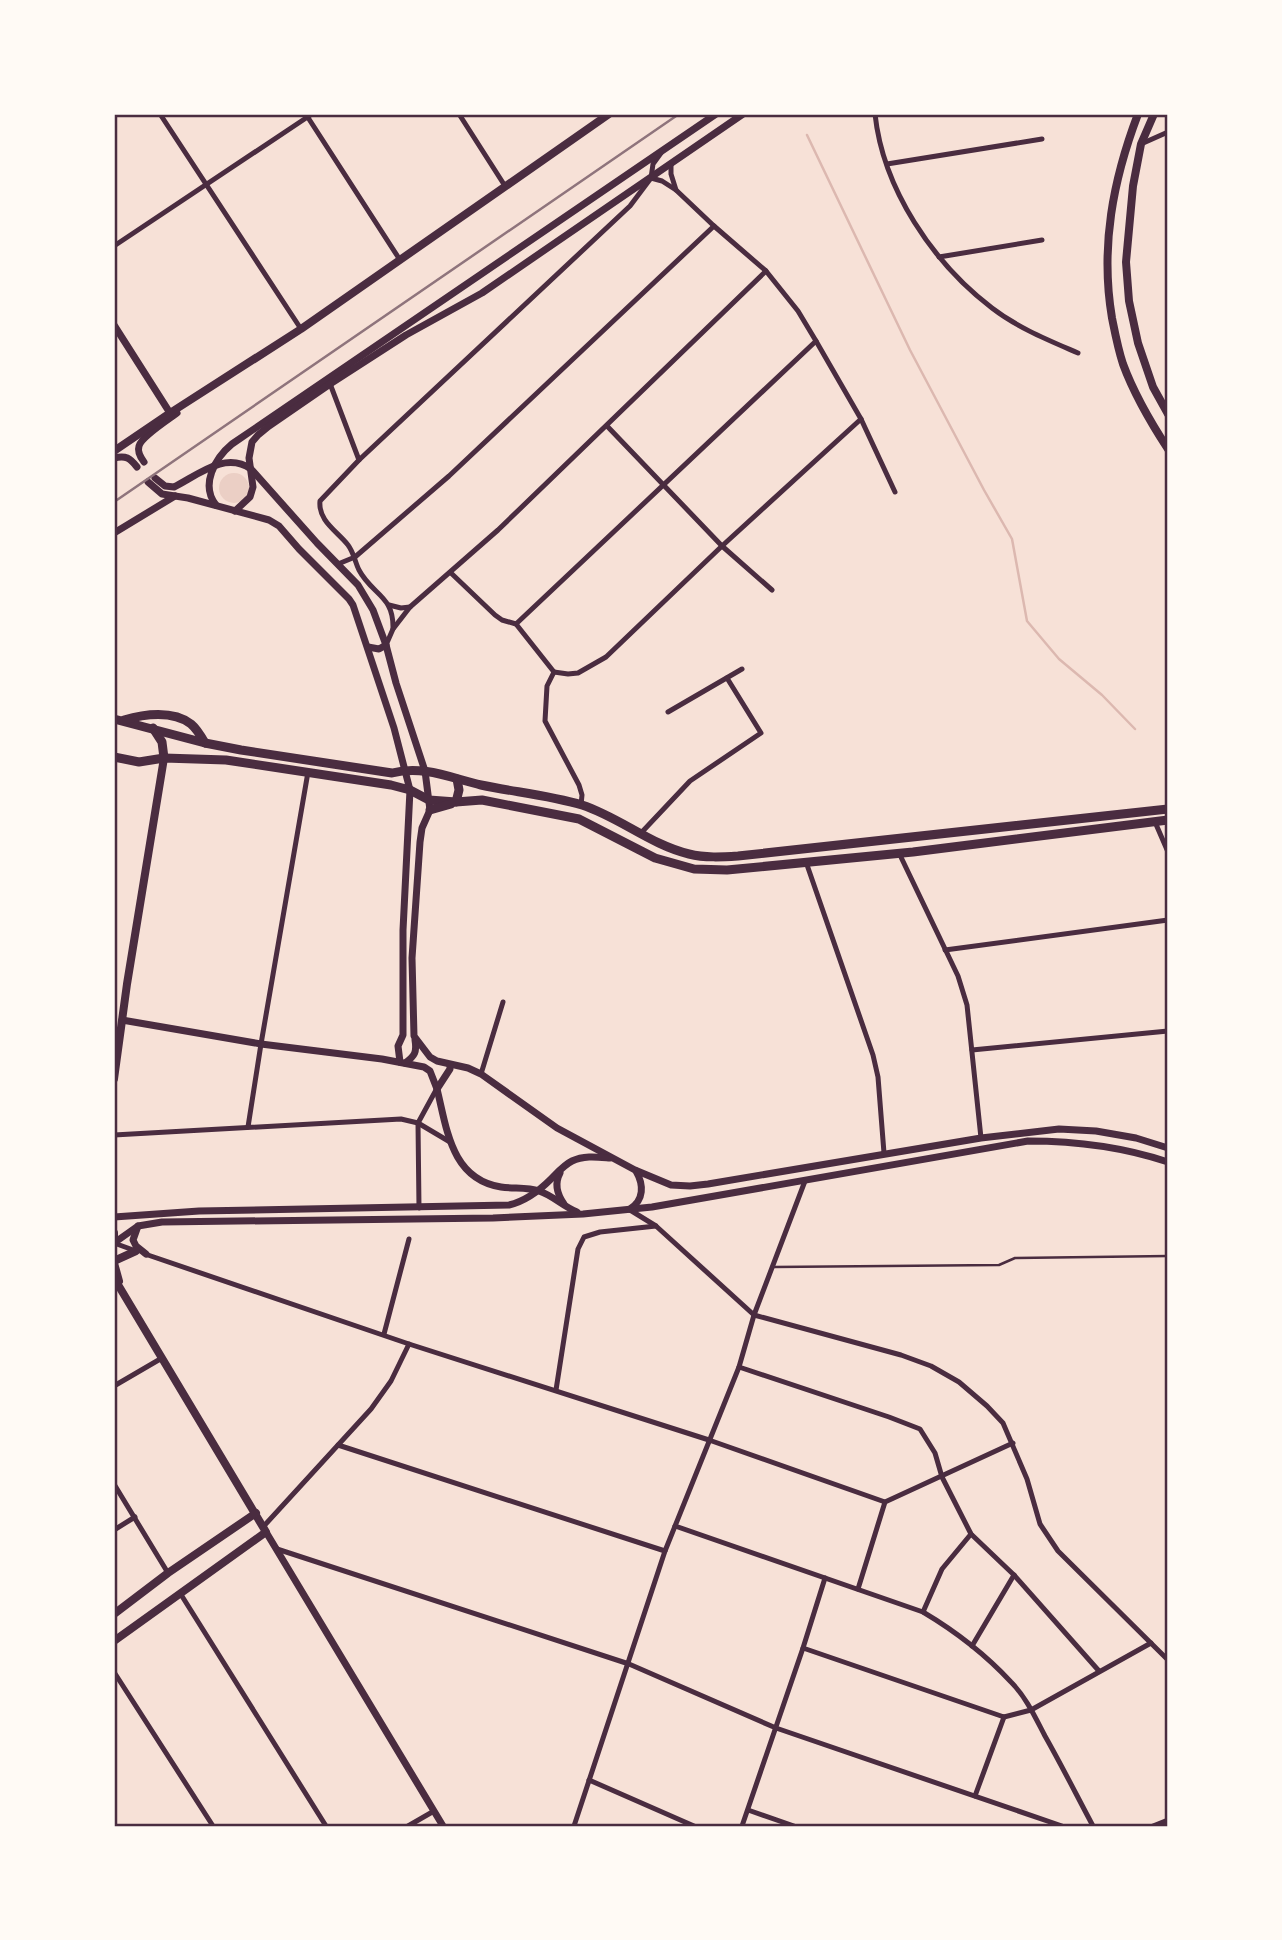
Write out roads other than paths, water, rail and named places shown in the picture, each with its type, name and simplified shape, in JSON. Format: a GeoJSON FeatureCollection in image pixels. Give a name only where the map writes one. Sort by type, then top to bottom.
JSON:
{"type":"FeatureCollection","features":[{"type":"Feature","properties":{"kind":"main road"},"geometry":{"type":"LineString","coordinates":[[114,451],[301,329],[608,114]]}},
{"type":"Feature","properties":{"kind":"main road"},"geometry":{"type":"LineString","coordinates":[[1138,114],[1128,142],[1111,211],[1107,276],[1123,365],[1138,400],[1168,449]]}},
{"type":"Feature","properties":{"kind":"main road"},"geometry":{"type":"LineString","coordinates":[[1154,114],[1142,144],[1133,186],[1126,262],[1129,301],[1138,343],[1148,374],[1168,414]]}},
{"type":"Feature","properties":{"kind":"main road"},"geometry":{"type":"LineString","coordinates":[[118,719],[153,715],[181,719],[190,723],[205,743]]}},
{"type":"Feature","properties":{"kind":"main road"},"geometry":{"type":"LineString","coordinates":[[118,719],[205,743],[392,774],[406,770],[425,771],[581,805],[661,844],[690,855],[712,857],[1168,809]]}},
{"type":"Feature","properties":{"kind":"main road"},"geometry":{"type":"LineString","coordinates":[[114,1079],[118,1019],[164,758],[162,742],[153,728]]}},
{"type":"Feature","properties":{"kind":"main road"},"geometry":{"type":"LineString","coordinates":[[114,757],[139,762],[164,758],[226,760],[387,784],[410,790],[429,800],[490,802],[579,819],[655,858],[694,869],[727,870],[899,853],[1168,820]]}},
{"type":"Feature","properties":{"kind":"main road"},"geometry":{"type":"LineString","coordinates":[[456,802],[459,790],[457,779]]}},
{"type":"Feature","properties":{"kind":"main road"},"geometry":{"type":"LineString","coordinates":[[430,810],[456,802]]}},
{"type":"Feature","properties":{"kind":"main road"},"geometry":{"type":"LineString","coordinates":[[114,1233],[114,1243]]}},
{"type":"Feature","properties":{"kind":"main road"},"geometry":{"type":"LineString","coordinates":[[121,1287],[114,1262],[136,1251]]}},
{"type":"Feature","properties":{"kind":"main road"},"geometry":{"type":"LineString","coordinates":[[114,1278],[265,1529],[114,1641]]}},
{"type":"Feature","properties":{"kind":"main road"},"geometry":{"type":"LineString","coordinates":[[114,1614],[168,1573],[256,1513]]}},
{"type":"Feature","properties":{"kind":"street"},"geometry":{"type":"LineString","coordinates":[[160,114],[301,329]]}},
{"type":"Feature","properties":{"kind":"street"},"geometry":{"type":"LineString","coordinates":[[459,114],[505,186]]}},
{"type":"Feature","properties":{"kind":"street"},"geometry":{"type":"LineString","coordinates":[[216,506],[210,488],[211,474],[221,453],[232,444],[329,381],[716,114]]}},
{"type":"Feature","properties":{"kind":"street"},"geometry":{"type":"LineString","coordinates":[[235,511],[250,497],[253,487],[249,458],[252,442],[269,426],[329,381],[482,293],[743,114]]}},
{"type":"Feature","properties":{"kind":"street"},"geometry":{"type":"LineString","coordinates":[[875,114],[887,164],[905,205],[939,257],[958,279],[993,309],[1031,332],[1078,353]]}},
{"type":"Feature","properties":{"kind":"street"},"geometry":{"type":"LineString","coordinates":[[114,246],[308,115],[400,260]]}},
{"type":"Feature","properties":{"kind":"street"},"geometry":{"type":"LineString","coordinates":[[1142,144],[1168,131]]}},
{"type":"Feature","properties":{"kind":"street"},"geometry":{"type":"LineString","coordinates":[[887,164],[1042,139]]}},
{"type":"Feature","properties":{"kind":"street"},"geometry":{"type":"LineString","coordinates":[[393,629],[393,613],[389,605],[360,572],[350,547],[320,515],[320,501],[359,460],[630,205],[651,178],[653,164],[661,153]]}},
{"type":"Feature","properties":{"kind":"street"},"geometry":{"type":"LineString","coordinates":[[671,164],[676,190]]}},
{"type":"Feature","properties":{"kind":"street"},"geometry":{"type":"LineString","coordinates":[[651,178],[676,190],[766,271],[816,341],[861,419],[895,492]]}},
{"type":"Feature","properties":{"kind":"street"},"geometry":{"type":"LineString","coordinates":[[338,564],[355,557],[449,477],[714,226]]}},
{"type":"Feature","properties":{"kind":"street"},"geometry":{"type":"LineString","coordinates":[[939,257],[1042,240]]}},
{"type":"Feature","properties":{"kind":"street"},"geometry":{"type":"LineString","coordinates":[[368,647],[379,649],[386,645],[393,629],[410,607],[451,573],[607,426],[766,271]]}},
{"type":"Feature","properties":{"kind":"street"},"geometry":{"type":"LineString","coordinates":[[114,325],[170,413]]}},
{"type":"Feature","properties":{"kind":"street"},"geometry":{"type":"LineString","coordinates":[[516,624],[816,341]]}},
{"type":"Feature","properties":{"kind":"street"},"geometry":{"type":"LineString","coordinates":[[329,381],[359,460]]}},
{"type":"Feature","properties":{"kind":"street"},"geometry":{"type":"LineString","coordinates":[[114,458],[124,456],[141,465],[139,446],[142,440],[201,394]]}},
{"type":"Feature","properties":{"kind":"street"},"geometry":{"type":"LineString","coordinates":[[451,573],[495,615],[516,624],[554,672],[578,673],[606,657],[861,419]]}},
{"type":"Feature","properties":{"kind":"street"},"geometry":{"type":"LineString","coordinates":[[607,426],[722,546],[772,590]]}},
{"type":"Feature","properties":{"kind":"street"},"geometry":{"type":"LineString","coordinates":[[226,461],[251,469],[358,585],[373,610],[425,771],[430,810],[422,828],[412,958],[416,1053],[413,1058],[403,1062],[398,1046],[403,1035],[403,930],[410,790],[368,647],[349,599],[279,526],[269,520],[176,495],[162,494],[152,480],[174,487],[226,461]]}},
{"type":"Feature","properties":{"kind":"street"},"geometry":{"type":"LineString","coordinates":[[114,533],[176,495]]}},
{"type":"Feature","properties":{"kind":"street"},"geometry":{"type":"LineString","coordinates":[[389,605],[410,607]]}},
{"type":"Feature","properties":{"kind":"street"},"geometry":{"type":"LineString","coordinates":[[668,712],[742,669]]}},
{"type":"Feature","properties":{"kind":"street"},"geometry":{"type":"LineString","coordinates":[[554,672],[547,686],[545,721],[579,785],[581,805]]}},
{"type":"Feature","properties":{"kind":"street"},"geometry":{"type":"LineString","coordinates":[[379,682],[388,678],[396,683]]}},
{"type":"Feature","properties":{"kind":"street"},"geometry":{"type":"LineString","coordinates":[[641,833],[690,781],[761,733],[727,678]]}},
{"type":"Feature","properties":{"kind":"street"},"geometry":{"type":"LineString","coordinates":[[248,1127],[308,772]]}},
{"type":"Feature","properties":{"kind":"street"},"geometry":{"type":"LineString","coordinates":[[1155,822],[1168,852]]}},
{"type":"Feature","properties":{"kind":"street"},"geometry":{"type":"LineString","coordinates":[[899,853],[958,976],[967,1005],[981,1138]]}},
{"type":"Feature","properties":{"kind":"street"},"geometry":{"type":"LineString","coordinates":[[806,862],[873,1055],[878,1077],[884,1153]]}},
{"type":"Feature","properties":{"kind":"street"},"geometry":{"type":"LineString","coordinates":[[944,950],[1168,919]]}},
{"type":"Feature","properties":{"kind":"street"},"geometry":{"type":"LineString","coordinates":[[481,1074],[503,1002]]}},
{"type":"Feature","properties":{"kind":"street"},"geometry":{"type":"LineString","coordinates":[[118,1019],[261,1044],[403,1062],[428,1068],[437,1089],[450,1142],[463,1167],[484,1182],[499,1187],[539,1191],[583,1214]]}},
{"type":"Feature","properties":{"kind":"street"},"geometry":{"type":"LineString","coordinates":[[972,1050],[1168,1031]]}},
{"type":"Feature","properties":{"kind":"street"},"geometry":{"type":"LineString","coordinates":[[414,1036],[437,1062],[468,1068],[481,1074],[557,1128],[635,1170],[671,1185],[691,1186],[884,1153],[1059,1129],[1096,1131],[1168,1147]]}},
{"type":"Feature","properties":{"kind":"street"},"geometry":{"type":"LineString","coordinates":[[419,1208],[418,1123],[450,1065]]}},
{"type":"Feature","properties":{"kind":"street"},"geometry":{"type":"LineString","coordinates":[[114,1135],[401,1119],[418,1123],[450,1142]]}},
{"type":"Feature","properties":{"kind":"street"},"geometry":{"type":"LineString","coordinates":[[114,1243],[138,1226],[162,1222],[493,1218],[630,1210],[1028,1141],[1061,1141],[1108,1147],[1168,1162]]}},
{"type":"Feature","properties":{"kind":"street"},"geometry":{"type":"LineString","coordinates":[[114,1217],[198,1211],[509,1205],[539,1191],[573,1160],[595,1156],[618,1159]]}},
{"type":"Feature","properties":{"kind":"street"},"geometry":{"type":"LineString","coordinates":[[564,1166],[557,1178],[556,1189],[567,1208]]}},
{"type":"Feature","properties":{"kind":"street"},"geometry":{"type":"LineString","coordinates":[[630,1210],[641,1197],[642,1187],[635,1170]]}},
{"type":"Feature","properties":{"kind":"street"},"geometry":{"type":"LineString","coordinates":[[574,1826],[665,1551],[739,1367],[754,1315],[805,1181]]}},
{"type":"Feature","properties":{"kind":"street"},"geometry":{"type":"LineString","coordinates":[[630,1210],[656,1226],[754,1315],[901,1354],[931,1366],[959,1382],[1003,1423],[1027,1479],[1040,1524],[1058,1551],[1168,1660]]}},
{"type":"Feature","properties":{"kind":"street"},"geometry":{"type":"LineString","coordinates":[[138,1226],[133,1240],[146,1254]]}},
{"type":"Feature","properties":{"kind":"street"},"geometry":{"type":"LineString","coordinates":[[556,1390],[578,1249],[584,1237],[600,1232],[656,1226]]}},
{"type":"Feature","properties":{"kind":"street"},"geometry":{"type":"LineString","coordinates":[[384,1334],[409,1239]]}},
{"type":"Feature","properties":{"kind":"street"},"geometry":{"type":"LineString","coordinates":[[114,1243],[409,1344],[709,1440],[885,1502],[1013,1443]]}},
{"type":"Feature","properties":{"kind":"street"},"geometry":{"type":"LineString","coordinates":[[409,1344],[391,1381],[371,1409],[265,1529],[443,1826]]}},
{"type":"Feature","properties":{"kind":"street"},"geometry":{"type":"LineString","coordinates":[[114,1386],[162,1358]]}},
{"type":"Feature","properties":{"kind":"street"},"geometry":{"type":"LineString","coordinates":[[739,1367],[920,1429],[934,1453],[942,1477],[971,1534],[1014,1575],[1099,1671]]}},
{"type":"Feature","properties":{"kind":"street"},"geometry":{"type":"LineString","coordinates":[[338,1445],[665,1551]]}},
{"type":"Feature","properties":{"kind":"street"},"geometry":{"type":"LineString","coordinates":[[114,1484],[168,1573]]}},
{"type":"Feature","properties":{"kind":"street"},"geometry":{"type":"LineString","coordinates":[[858,1589],[885,1502]]}},
{"type":"Feature","properties":{"kind":"street"},"geometry":{"type":"LineString","coordinates":[[114,1530],[135,1517]]}},
{"type":"Feature","properties":{"kind":"street"},"geometry":{"type":"LineString","coordinates":[[675,1526],[923,1612],[949,1628],[1012,1682],[1031,1710],[1093,1826]]}},
{"type":"Feature","properties":{"kind":"street"},"geometry":{"type":"LineString","coordinates":[[923,1612],[942,1569],[971,1534]]}},
{"type":"Feature","properties":{"kind":"street"},"geometry":{"type":"LineString","coordinates":[[276,1549],[629,1664],[776,1728],[1062,1826]]}},
{"type":"Feature","properties":{"kind":"street"},"geometry":{"type":"LineString","coordinates":[[972,1646],[1014,1575]]}},
{"type":"Feature","properties":{"kind":"street"},"geometry":{"type":"LineString","coordinates":[[742,1826],[825,1578]]}},
{"type":"Feature","properties":{"kind":"street"},"geometry":{"type":"LineString","coordinates":[[180,1593],[326,1826]]}},
{"type":"Feature","properties":{"kind":"street"},"geometry":{"type":"LineString","coordinates":[[803,1648],[1004,1717],[1031,1710],[1151,1643]]}},
{"type":"Feature","properties":{"kind":"street"},"geometry":{"type":"LineString","coordinates":[[114,1672],[213,1826]]}},
{"type":"Feature","properties":{"kind":"street"},"geometry":{"type":"LineString","coordinates":[[975,1796],[1004,1717]]}},
{"type":"Feature","properties":{"kind":"street"},"geometry":{"type":"LineString","coordinates":[[589,1780],[695,1826]]}},
{"type":"Feature","properties":{"kind":"street"},"geometry":{"type":"LineString","coordinates":[[748,1810],[793,1826]]}},
{"type":"Feature","properties":{"kind":"street"},"geometry":{"type":"LineString","coordinates":[[408,1826],[433,1811]]}},
{"type":"Feature","properties":{"kind":"street"},"geometry":{"type":"LineString","coordinates":[[1153,1826],[1168,1820]]}},
{"type":"Feature","properties":{"kind":"lane"},"geometry":{"type":"LineString","coordinates":[[774,1267],[999,1265],[1015,1258],[1168,1256]]}},
{"type":"Feature","properties":{"kind":"waterway"},"geometry":{"type":"LineString","coordinates":[[807,135],[910,350],[1012,539],[1027,621],[1059,659],[1102,695],[1135,729]]}},
{"type":"Feature","properties":{"kind":"railway"},"geometry":{"type":"LineString","coordinates":[[114,502],[679,114]]}}]}
